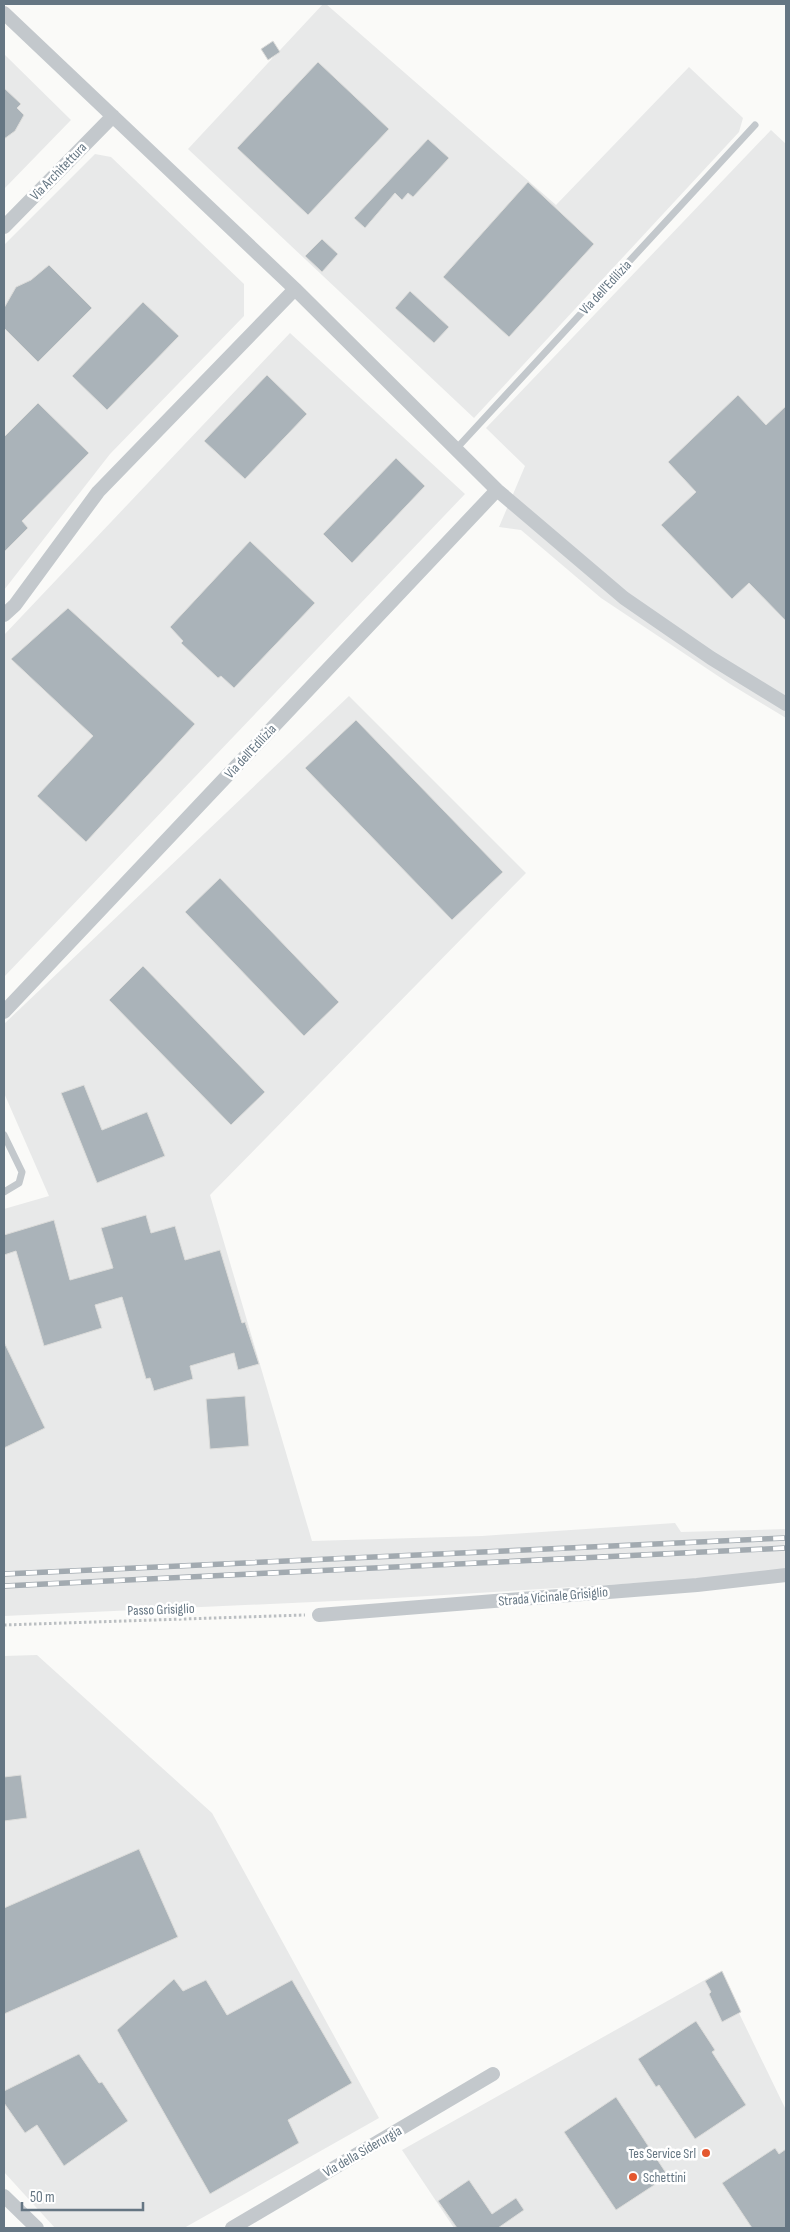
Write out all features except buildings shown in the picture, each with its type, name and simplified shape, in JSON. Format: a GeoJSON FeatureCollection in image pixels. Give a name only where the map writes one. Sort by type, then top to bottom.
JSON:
{"type":"FeatureCollection","features":[{"type":"Feature","properties":{"kind":"street"},"geometry":{"type":"LineString","coordinates":[[4,13],[295,289],[497,490],[624,598],[711,658],[786,704]]}},
{"type":"Feature","properties":{"kind":"street","name":"Via Architettura"},"geometry":{"type":"LineString","coordinates":[[4,227],[113,116]]}},
{"type":"Feature","properties":{"kind":"street"},"geometry":{"type":"LineString","coordinates":[[4,615],[15,605],[98,492],[295,289]]}},
{"type":"Feature","properties":{"kind":"street","name":"Via dell'Edilizia"},"geometry":{"type":"LineString","coordinates":[[4,1012],[497,490]]}},
{"type":"Feature","properties":{"kind":"street","name":"Strada Vicinale Grisiglio"},"geometry":{"type":"LineString","coordinates":[[319,1615],[687,1586],[786,1575]]}},
{"type":"Feature","properties":{"kind":"street","name":"Via della Siderurgia"},"geometry":{"type":"LineString","coordinates":[[232,2228],[492,2074]]}},
{"type":"Feature","properties":{"kind":"street"},"geometry":{"type":"LineString","coordinates":[[4,2196],[37,2228]]}},
{"type":"Feature","properties":{"kind":"lane","name":"Via dell'Edilizia"},"geometry":{"type":"LineString","coordinates":[[456,449],[755,125]]}},
{"type":"Feature","properties":{"kind":"lane"},"geometry":{"type":"LineString","coordinates":[[4,1135],[7,1150],[22,1172],[19,1183],[4,1192]]}},
{"type":"Feature","properties":{"kind":"path","name":"Passo Grisiglio"},"geometry":{"type":"LineString","coordinates":[[4,1625],[319,1615]]}},
{"type":"Feature","properties":{"kind":"shaded area"},"geometry":{"type":"Polygon","coordinates":[[[323,4],[326,4],[556,205],[689,67],[743,118],[739,132],[474,418],[188,149],[323,4]]]}},
{"type":"Feature","properties":{"kind":"shaded area"},"geometry":{"type":"Polygon","coordinates":[[[4,54],[71,120],[4,189],[4,54]]]}},
{"type":"Feature","properties":{"kind":"shaded area"},"geometry":{"type":"Polygon","coordinates":[[[771,130],[786,144],[786,718],[730,684],[601,598],[521,530],[499,527],[525,466],[486,428],[771,130]]]}},
{"type":"Feature","properties":{"kind":"shaded area"},"geometry":{"type":"Polygon","coordinates":[[[95,154],[111,157],[244,284],[244,316],[110,454],[4,590],[4,245],[95,154]]]}},
{"type":"Feature","properties":{"kind":"shaded area"},"geometry":{"type":"Polygon","coordinates":[[[290,333],[465,494],[4,977],[4,635],[290,333]]]}},
{"type":"Feature","properties":{"kind":"shaded area"},"geometry":{"type":"Polygon","coordinates":[[[349,696],[526,873],[210,1195],[312,1541],[482,1536],[675,1523],[681,1532],[786,1529],[786,1569],[721,1578],[378,1599],[4,1616],[4,1209],[49,1196],[4,1093],[4,1024],[349,696]]]}},
{"type":"Feature","properties":{"kind":"shaded area"},"geometry":{"type":"Polygon","coordinates":[[[37,1655],[212,1813],[379,2118],[184,2228],[55,2228],[4,2172],[4,1656],[37,1655]]]}},
{"type":"Feature","properties":{"kind":"shaded area"},"geometry":{"type":"Polygon","coordinates":[[[719,1972],[786,2110],[786,2228],[454,2228],[402,2150],[719,1972]]]}},
{"type":"Feature","properties":{"kind":"railway"},"geometry":{"type":"LineString","coordinates":[[4,1574],[786,1538]]}},
{"type":"Feature","properties":{"kind":"railway"},"geometry":{"type":"LineString","coordinates":[[4,1586],[786,1548]]}},
{"type":"Feature","properties":{"kind":"place","name":"Tes Service Srl"},"geometry":{"type":"Point","coordinates":[706,2153]}},
{"type":"Feature","properties":{"kind":"place","name":"Schettini"},"geometry":{"type":"Point","coordinates":[633,2177]}}]}
